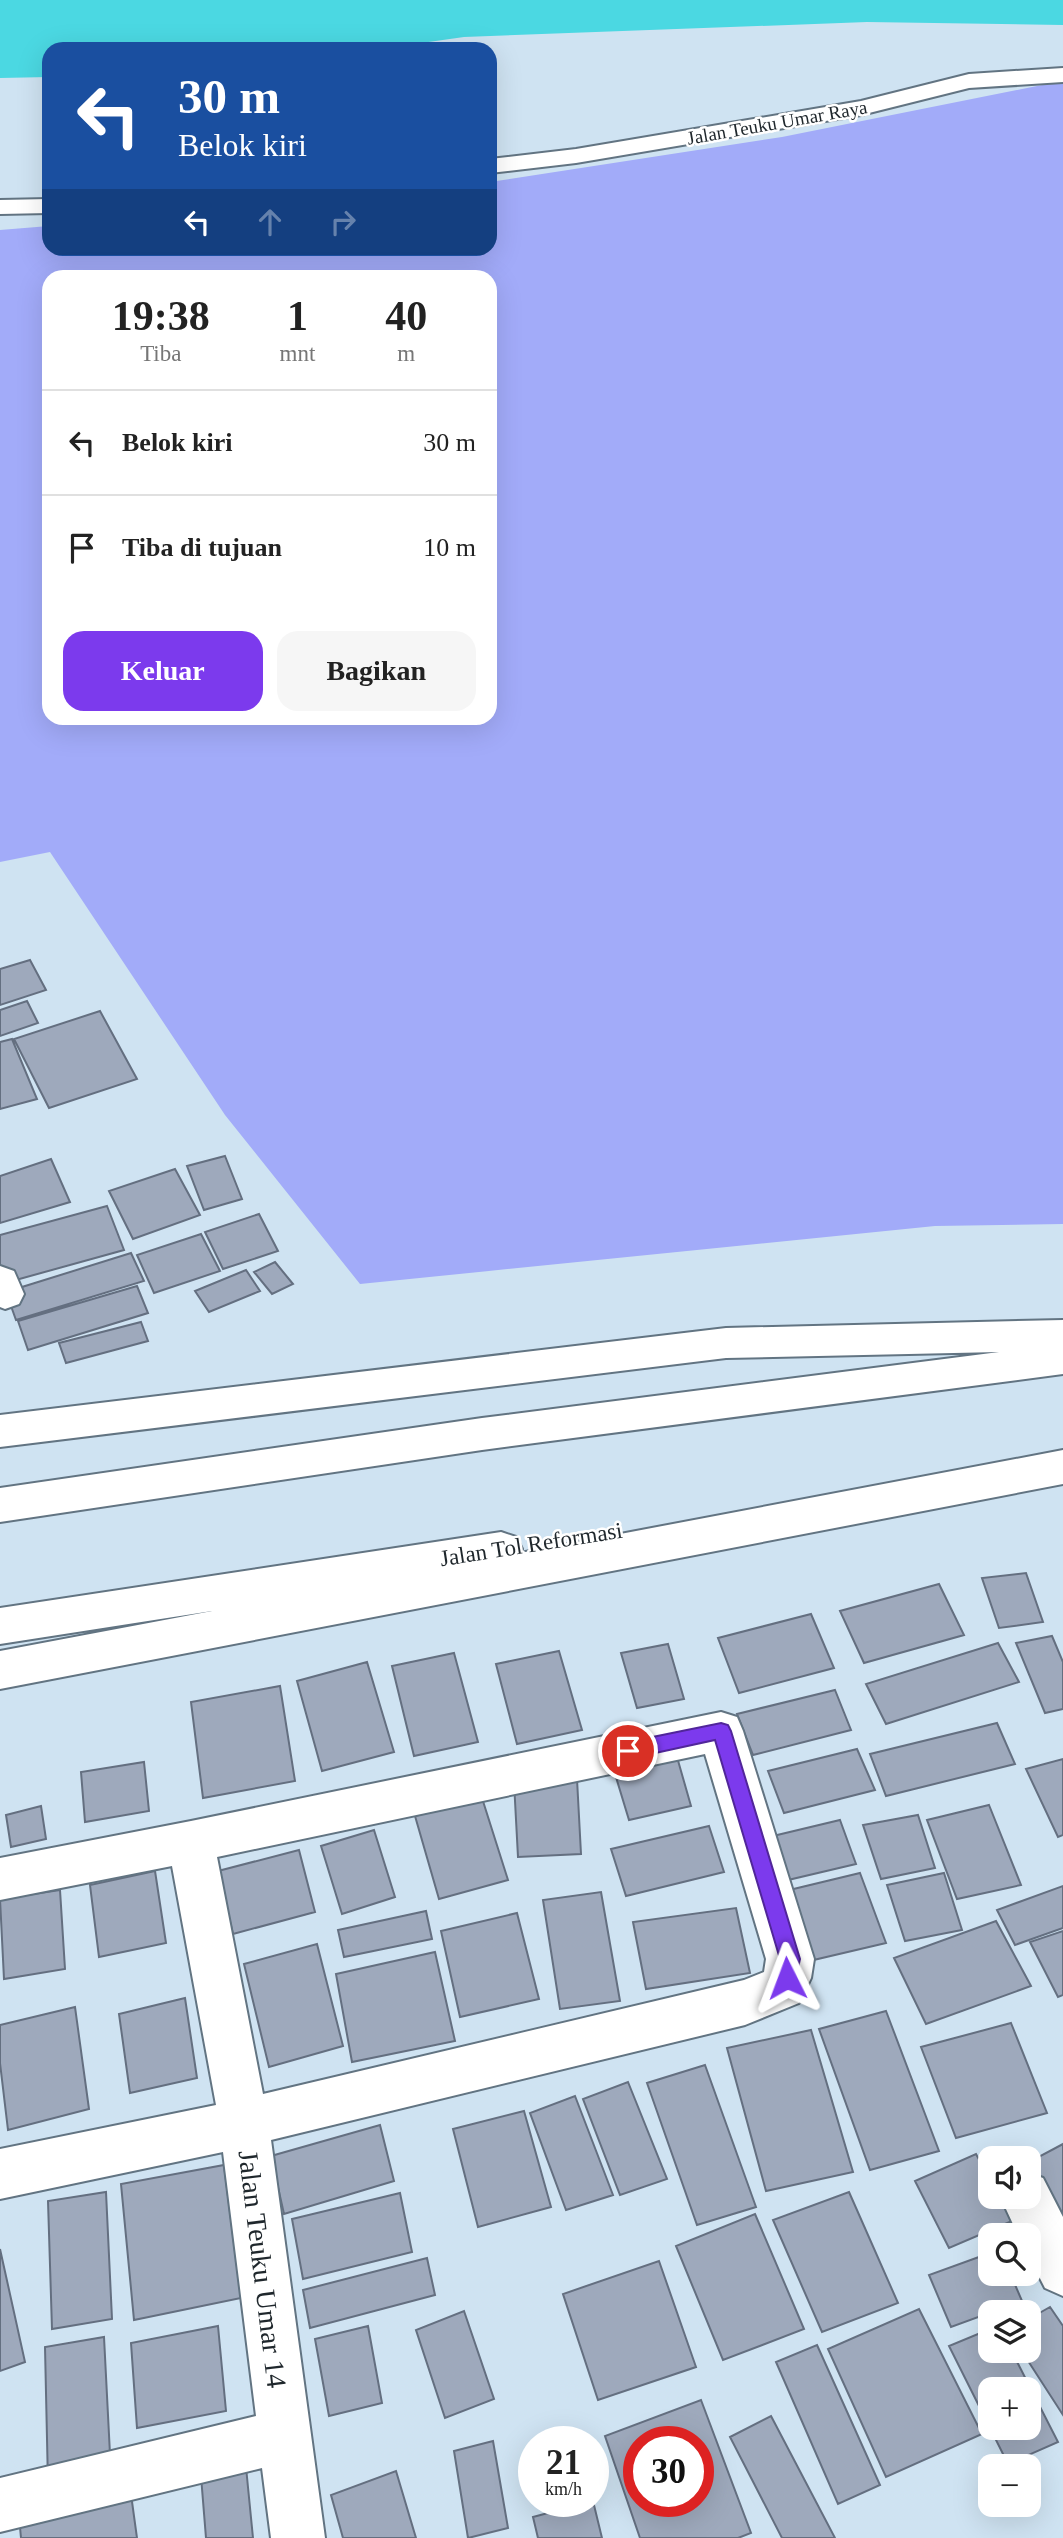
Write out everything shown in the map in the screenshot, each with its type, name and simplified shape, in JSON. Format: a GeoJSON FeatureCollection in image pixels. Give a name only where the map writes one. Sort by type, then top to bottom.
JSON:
{"type":"FeatureCollection","features":[{"type":"Feature","properties":{"kind":"main road","name":"Jalan Teuku Umar Raya"},"geometry":{"type":"LineString","coordinates":[[497,165],[576,156],[861,108],[969,81],[1063,75]]}},
{"type":"Feature","properties":{"kind":"main road"},"geometry":{"type":"LineString","coordinates":[[0,207],[42,206]]}},
{"type":"Feature","properties":{"kind":"main road"},"geometry":{"type":"LineString","coordinates":[[0,1431],[726,1343],[1063,1335]]}},
{"type":"Feature","properties":{"kind":"main road"},"geometry":{"type":"LineString","coordinates":[[0,1505],[482,1434],[1063,1359]]}},
{"type":"Feature","properties":{"kind":"main road"},"geometry":{"type":"LineString","coordinates":[[0,1670],[1063,1464]]}},
{"type":"Feature","properties":{"kind":"main road","name":"Jalan Tol Reformasi"},"geometry":{"type":"LineString","coordinates":[[0,1626],[1063,1464]]}},
{"type":"Feature","properties":{"kind":"main road"},"geometry":{"type":"LineString","coordinates":[[0,1879],[191,1842],[721,1731],[790,1959],[787,1978],[782,1987],[745,2002],[244,2123],[191,1842]]}},
{"type":"Feature","properties":{"kind":"main road","name":"Jalan Teuku Umar 14"},"geometry":{"type":"LineString","coordinates":[[0,2174],[244,2123],[298,2538]]}},
{"type":"Feature","properties":{"kind":"main road"},"geometry":{"type":"LineString","coordinates":[[1032,2209],[1063,2270]]}},
{"type":"Feature","properties":{"kind":"main road"},"geometry":{"type":"LineString","coordinates":[[0,2505],[284,2436]]}},
{"type":"Feature","properties":{"kind":"shaded area"},"geometry":{"type":"Polygon","coordinates":[[[0,0],[1063,0],[1063,25],[867,22],[464,37],[429,42],[42,42],[42,77],[0,78],[0,0]]]}},
{"type":"Feature","properties":{"kind":"shaded area"},"geometry":{"type":"Polygon","coordinates":[[[1063,83],[1063,1224],[935,1226],[360,1284],[225,1115],[50,852],[0,862],[0,230],[42,227],[42,256],[497,256],[497,181],[782,137],[1063,83]]]}},
{"type":"Feature","properties":{"kind":"building"},"geometry":{"type":"Polygon","coordinates":[[[30,960],[46,990],[0,1005],[0,969],[30,960]]]}},
{"type":"Feature","properties":{"kind":"building"},"geometry":{"type":"Polygon","coordinates":[[[27,1001],[38,1023],[0,1036],[0,1010],[27,1001]]]}},
{"type":"Feature","properties":{"kind":"building"},"geometry":{"type":"Polygon","coordinates":[[[100,1011],[137,1079],[49,1108],[14,1039],[100,1011]]]}},
{"type":"Feature","properties":{"kind":"building"},"geometry":{"type":"Polygon","coordinates":[[[12,1039],[37,1099],[0,1109],[0,1042],[12,1039]]]}},
{"type":"Feature","properties":{"kind":"building"},"geometry":{"type":"Polygon","coordinates":[[[225,1156],[242,1199],[204,1210],[187,1166],[225,1156]]]}},
{"type":"Feature","properties":{"kind":"building"},"geometry":{"type":"Polygon","coordinates":[[[51,1159],[70,1202],[0,1223],[0,1176],[51,1159]]]}},
{"type":"Feature","properties":{"kind":"building"},"geometry":{"type":"Polygon","coordinates":[[[175,1169],[200,1215],[133,1239],[109,1191],[175,1169]]]}},
{"type":"Feature","properties":{"kind":"building"},"geometry":{"type":"Polygon","coordinates":[[[107,1206],[124,1250],[5,1283],[0,1267],[0,1235],[107,1206]]]}},
{"type":"Feature","properties":{"kind":"building"},"geometry":{"type":"Polygon","coordinates":[[[259,1214],[278,1251],[223,1269],[205,1232],[259,1214]]]}},
{"type":"Feature","properties":{"kind":"building"},"geometry":{"type":"Polygon","coordinates":[[[201,1234],[220,1271],[154,1293],[137,1255],[201,1234]]]}},
{"type":"Feature","properties":{"kind":"building"},"geometry":{"type":"Polygon","coordinates":[[[131,1253],[144,1281],[16,1320],[6,1292],[131,1253]]]}},
{"type":"Feature","properties":{"kind":"building"},"geometry":{"type":"Polygon","coordinates":[[[275,1262],[293,1284],[272,1294],[254,1272],[275,1262]]]}},
{"type":"Feature","properties":{"kind":"building"},"geometry":{"type":"Polygon","coordinates":[[[246,1270],[260,1291],[209,1312],[195,1291],[246,1270]]]}},
{"type":"Feature","properties":{"kind":"building"},"geometry":{"type":"Polygon","coordinates":[[[137,1286],[148,1313],[28,1350],[18,1321],[137,1286]]]}},
{"type":"Feature","properties":{"kind":"building"},"geometry":{"type":"Polygon","coordinates":[[[141,1322],[148,1341],[66,1363],[59,1343],[141,1322]]]}},
{"type":"Feature","properties":{"kind":"building"},"geometry":{"type":"Polygon","coordinates":[[[1026,1573],[1043,1622],[999,1628],[982,1578],[1026,1573]]]}},
{"type":"Feature","properties":{"kind":"building"},"geometry":{"type":"Polygon","coordinates":[[[939,1584],[964,1635],[864,1663],[840,1611],[939,1584]]]}},
{"type":"Feature","properties":{"kind":"building"},"geometry":{"type":"Polygon","coordinates":[[[811,1614],[834,1668],[739,1693],[718,1638],[811,1614]]]}},
{"type":"Feature","properties":{"kind":"building"},"geometry":{"type":"Polygon","coordinates":[[[1052,1636],[1063,1662],[1063,1709],[1045,1713],[1016,1643],[1052,1636]]]}},
{"type":"Feature","properties":{"kind":"building"},"geometry":{"type":"Polygon","coordinates":[[[998,1643],[1019,1682],[886,1724],[866,1684],[998,1643]]]}},
{"type":"Feature","properties":{"kind":"building"},"geometry":{"type":"Polygon","coordinates":[[[668,1644],[684,1699],[637,1708],[621,1653],[668,1644]]]}},
{"type":"Feature","properties":{"kind":"building"},"geometry":{"type":"Polygon","coordinates":[[[559,1651],[582,1730],[517,1744],[496,1664],[559,1651]]]}},
{"type":"Feature","properties":{"kind":"building"},"geometry":{"type":"Polygon","coordinates":[[[454,1653],[478,1742],[414,1756],[392,1666],[454,1653]]]}},
{"type":"Feature","properties":{"kind":"building"},"geometry":{"type":"Polygon","coordinates":[[[367,1662],[394,1752],[322,1771],[297,1681],[367,1662]]]}},
{"type":"Feature","properties":{"kind":"building"},"geometry":{"type":"Polygon","coordinates":[[[280,1686],[295,1781],[203,1798],[191,1702],[280,1686]]]}},
{"type":"Feature","properties":{"kind":"building"},"geometry":{"type":"Polygon","coordinates":[[[835,1690],[851,1730],[753,1755],[737,1714],[835,1690]]]}},
{"type":"Feature","properties":{"kind":"building"},"geometry":{"type":"Polygon","coordinates":[[[997,1723],[1015,1764],[886,1796],[870,1754],[997,1723]]]}},
{"type":"Feature","properties":{"kind":"building"},"geometry":{"type":"Polygon","coordinates":[[[857,1749],[875,1790],[784,1813],[768,1771],[857,1749]]]}},
{"type":"Feature","properties":{"kind":"building"},"geometry":{"type":"Polygon","coordinates":[[[675,1750],[691,1806],[629,1820],[612,1764],[675,1750]]]}},
{"type":"Feature","properties":{"kind":"building"},"geometry":{"type":"Polygon","coordinates":[[[1063,1759],[1063,1835],[1058,1837],[1026,1769],[1063,1759]]]}},
{"type":"Feature","properties":{"kind":"building"},"geometry":{"type":"Polygon","coordinates":[[[144,1762],[149,1811],[85,1822],[81,1772],[144,1762]]]}},
{"type":"Feature","properties":{"kind":"building"},"geometry":{"type":"Polygon","coordinates":[[[577,1779],[581,1854],[518,1857],[514,1782],[577,1779]]]}},
{"type":"Feature","properties":{"kind":"building"},"geometry":{"type":"Polygon","coordinates":[[[482,1798],[508,1880],[439,1899],[415,1816],[482,1798]]]}},
{"type":"Feature","properties":{"kind":"building"},"geometry":{"type":"Polygon","coordinates":[[[989,1805],[1021,1885],[957,1899],[927,1820],[989,1805]]]}},
{"type":"Feature","properties":{"kind":"building"},"geometry":{"type":"Polygon","coordinates":[[[41,1806],[46,1839],[11,1847],[6,1815],[41,1806]]]}},
{"type":"Feature","properties":{"kind":"building"},"geometry":{"type":"Polygon","coordinates":[[[918,1815],[935,1868],[881,1879],[863,1825],[918,1815]]]}},
{"type":"Feature","properties":{"kind":"building"},"geometry":{"type":"Polygon","coordinates":[[[840,1820],[856,1864],[788,1880],[773,1836],[840,1820]]]}},
{"type":"Feature","properties":{"kind":"building"},"geometry":{"type":"Polygon","coordinates":[[[709,1826],[724,1872],[626,1896],[611,1849],[709,1826]]]}},
{"type":"Feature","properties":{"kind":"building"},"geometry":{"type":"Polygon","coordinates":[[[374,1830],[395,1897],[342,1914],[321,1846],[374,1830]]]}},
{"type":"Feature","properties":{"kind":"building"},"geometry":{"type":"Polygon","coordinates":[[[299,1850],[315,1912],[233,1934],[218,1871],[299,1850]]]}},
{"type":"Feature","properties":{"kind":"building"},"geometry":{"type":"Polygon","coordinates":[[[155,1871],[166,1943],[99,1957],[90,1885],[155,1871]]]}},
{"type":"Feature","properties":{"kind":"building"},"geometry":{"type":"Polygon","coordinates":[[[860,1873],[886,1943],[805,1962],[781,1892],[860,1873]]]}},
{"type":"Feature","properties":{"kind":"building"},"geometry":{"type":"Polygon","coordinates":[[[944,1873],[962,1930],[905,1941],[887,1885],[944,1873]]]}},
{"type":"Feature","properties":{"kind":"building"},"geometry":{"type":"Polygon","coordinates":[[[1063,1886],[1063,1928],[1015,1945],[997,1910],[1063,1886]]]}},
{"type":"Feature","properties":{"kind":"building"},"geometry":{"type":"Polygon","coordinates":[[[60,1890],[65,1969],[4,1979],[0,1899],[60,1890]]]}},
{"type":"Feature","properties":{"kind":"building"},"geometry":{"type":"Polygon","coordinates":[[[601,1892],[620,2001],[560,2009],[543,1900],[601,1892]]]}},
{"type":"Feature","properties":{"kind":"building"},"geometry":{"type":"Polygon","coordinates":[[[736,1908],[750,1973],[646,1989],[633,1922],[736,1908]]]}},
{"type":"Feature","properties":{"kind":"building"},"geometry":{"type":"Polygon","coordinates":[[[426,1911],[432,1939],[344,1957],[338,1930],[426,1911]]]}},
{"type":"Feature","properties":{"kind":"building"},"geometry":{"type":"Polygon","coordinates":[[[517,1913],[539,1999],[460,2017],[441,1931],[517,1913]]]}},
{"type":"Feature","properties":{"kind":"building"},"geometry":{"type":"Polygon","coordinates":[[[996,1921],[1031,1986],[926,2024],[894,1958],[996,1921]]]}},
{"type":"Feature","properties":{"kind":"building"},"geometry":{"type":"Polygon","coordinates":[[[1063,1931],[1063,1995],[1058,1997],[1030,1942],[1063,1931]]]}},
{"type":"Feature","properties":{"kind":"building"},"geometry":{"type":"Polygon","coordinates":[[[317,1944],[343,2046],[269,2067],[244,1964],[317,1944]]]}},
{"type":"Feature","properties":{"kind":"building"},"geometry":{"type":"Polygon","coordinates":[[[435,1952],[455,2041],[352,2062],[336,1974],[435,1952]]]}},
{"type":"Feature","properties":{"kind":"building"},"geometry":{"type":"Polygon","coordinates":[[[185,1998],[197,2078],[130,2093],[119,2014],[185,1998]]]}},
{"type":"Feature","properties":{"kind":"building"},"geometry":{"type":"Polygon","coordinates":[[[75,2007],[89,2109],[8,2130],[0,2063],[0,2025],[75,2007]]]}},
{"type":"Feature","properties":{"kind":"building"},"geometry":{"type":"Polygon","coordinates":[[[886,2011],[939,2151],[870,2170],[819,2029],[886,2011]]]}},
{"type":"Feature","properties":{"kind":"building"},"geometry":{"type":"Polygon","coordinates":[[[1011,2023],[1047,2113],[956,2138],[921,2047],[1011,2023]]]}},
{"type":"Feature","properties":{"kind":"building"},"geometry":{"type":"Polygon","coordinates":[[[811,2030],[853,2172],[766,2191],[727,2048],[811,2030]]]}},
{"type":"Feature","properties":{"kind":"building"},"geometry":{"type":"Polygon","coordinates":[[[705,2065],[756,2207],[697,2225],[647,2083],[705,2065]]]}},
{"type":"Feature","properties":{"kind":"building"},"geometry":{"type":"Polygon","coordinates":[[[628,2082],[667,2179],[620,2195],[583,2099],[628,2082]]]}},
{"type":"Feature","properties":{"kind":"building"},"geometry":{"type":"Polygon","coordinates":[[[575,2096],[613,2195],[566,2210],[530,2113],[575,2096]]]}},
{"type":"Feature","properties":{"kind":"building"},"geometry":{"type":"Polygon","coordinates":[[[524,2111],[551,2207],[478,2227],[453,2129],[524,2111]]]}},
{"type":"Feature","properties":{"kind":"building"},"geometry":{"type":"Polygon","coordinates":[[[380,2125],[394,2181],[284,2214],[271,2156],[380,2125]]]}},
{"type":"Feature","properties":{"kind":"building"},"geometry":{"type":"Polygon","coordinates":[[[1063,2144],[1063,2229],[1041,2194],[1041,2156],[1063,2144]]]}},
{"type":"Feature","properties":{"kind":"building"},"geometry":{"type":"Polygon","coordinates":[[[976,2154],[978,2209],[1006,2209],[1012,2221],[978,2223],[978,2236],[949,2248],[915,2181],[976,2154]]]}},
{"type":"Feature","properties":{"kind":"building"},"geometry":{"type":"Polygon","coordinates":[[[224,2165],[241,2298],[134,2320],[121,2184],[224,2165]]]}},
{"type":"Feature","properties":{"kind":"building"},"geometry":{"type":"Polygon","coordinates":[[[106,2192],[112,2319],[52,2329],[48,2201],[106,2192]]]}},
{"type":"Feature","properties":{"kind":"building"},"geometry":{"type":"Polygon","coordinates":[[[849,2192],[898,2303],[822,2332],[773,2220],[849,2192]]]}},
{"type":"Feature","properties":{"kind":"building"},"geometry":{"type":"Polygon","coordinates":[[[400,2193],[412,2252],[303,2279],[292,2219],[400,2193]]]}},
{"type":"Feature","properties":{"kind":"building"},"geometry":{"type":"Polygon","coordinates":[[[755,2214],[804,2329],[723,2360],[676,2246],[755,2214]]]}},
{"type":"Feature","properties":{"kind":"building"},"geometry":{"type":"Polygon","coordinates":[[[0,2249],[25,2362],[0,2371],[0,2249]]]}},
{"type":"Feature","properties":{"kind":"building"},"geometry":{"type":"Polygon","coordinates":[[[978,2257],[978,2286],[1016,2286],[1022,2300],[978,2300],[978,2317],[951,2327],[929,2275],[978,2257]]]}},
{"type":"Feature","properties":{"kind":"building"},"geometry":{"type":"Polygon","coordinates":[[[427,2258],[435,2295],[310,2328],[303,2290],[427,2258]]]}},
{"type":"Feature","properties":{"kind":"building"},"geometry":{"type":"Polygon","coordinates":[[[659,2261],[696,2367],[598,2400],[563,2294],[659,2261]]]}},
{"type":"Feature","properties":{"kind":"building"},"geometry":{"type":"Polygon","coordinates":[[[1050,2307],[1063,2326],[1063,2415],[1041,2377],[1029,2363],[1041,2363],[1041,2312],[1050,2307]]]}},
{"type":"Feature","properties":{"kind":"building"},"geometry":{"type":"Polygon","coordinates":[[[919,2309],[978,2426],[978,2436],[886,2477],[828,2349],[919,2309]]]}},
{"type":"Feature","properties":{"kind":"building"},"geometry":{"type":"Polygon","coordinates":[[[464,2311],[494,2399],[445,2418],[416,2330],[464,2311]]]}},
{"type":"Feature","properties":{"kind":"building"},"geometry":{"type":"Polygon","coordinates":[[[218,2326],[226,2411],[137,2428],[131,2343],[218,2326]]]}},
{"type":"Feature","properties":{"kind":"building"},"geometry":{"type":"Polygon","coordinates":[[[368,2326],[382,2403],[329,2416],[315,2339],[368,2326]]]}},
{"type":"Feature","properties":{"kind":"building"},"geometry":{"type":"Polygon","coordinates":[[[978,2334],[978,2363],[1018,2363],[1025,2377],[978,2377],[978,2404],[949,2346],[978,2334]]]}},
{"type":"Feature","properties":{"kind":"building"},"geometry":{"type":"Polygon","coordinates":[[[104,2337],[111,2474],[48,2484],[45,2347],[104,2337]]]}},
{"type":"Feature","properties":{"kind":"building"},"geometry":{"type":"Polygon","coordinates":[[[817,2345],[880,2485],[838,2504],[776,2362],[817,2345]]]}},
{"type":"Feature","properties":{"kind":"building"},"geometry":{"type":"Polygon","coordinates":[[[701,2400],[711,2426],[632,2426],[701,2400]]]}},
{"type":"Feature","properties":{"kind":"building"},"geometry":{"type":"Polygon","coordinates":[[[1041,2409],[1058,2442],[1031,2454],[1003,2454],[996,2440],[1041,2440],[1041,2409]]]}},
{"type":"Feature","properties":{"kind":"building"},"geometry":{"type":"Polygon","coordinates":[[[771,2416],[835,2538],[782,2538],[730,2437],[771,2416]]]}},
{"type":"Feature","properties":{"kind":"building"},"geometry":{"type":"Polygon","coordinates":[[[623,2429],[623,2488],[609,2448],[609,2434],[623,2429]]]}},
{"type":"Feature","properties":{"kind":"building"},"geometry":{"type":"Polygon","coordinates":[[[714,2435],[751,2533],[738,2538],[640,2538],[633,2517],[714,2517],[714,2435]]]}},
{"type":"Feature","properties":{"kind":"building"},"geometry":{"type":"Polygon","coordinates":[[[493,2441],[508,2528],[468,2538],[454,2451],[493,2441]]]}},
{"type":"Feature","properties":{"kind":"building"},"geometry":{"type":"Polygon","coordinates":[[[246,2467],[253,2538],[206,2538],[201,2476],[246,2467]]]}},
{"type":"Feature","properties":{"kind":"building"},"geometry":{"type":"Polygon","coordinates":[[[396,2471],[416,2538],[343,2538],[331,2495],[396,2471]]]}},
{"type":"Feature","properties":{"kind":"building"},"geometry":{"type":"Polygon","coordinates":[[[130,2487],[137,2538],[21,2538],[19,2516],[130,2487]]]}},
{"type":"Feature","properties":{"kind":"building"},"geometry":{"type":"Polygon","coordinates":[[[533,2517],[597,2517],[602,2538],[538,2538],[533,2517]]]}},
{"type":"Feature","properties":{"kind":"route"},"geometry":{"type":"LineString","coordinates":[[628,1751],[721,1731],[790,1959],[787,1978]]}}]}
